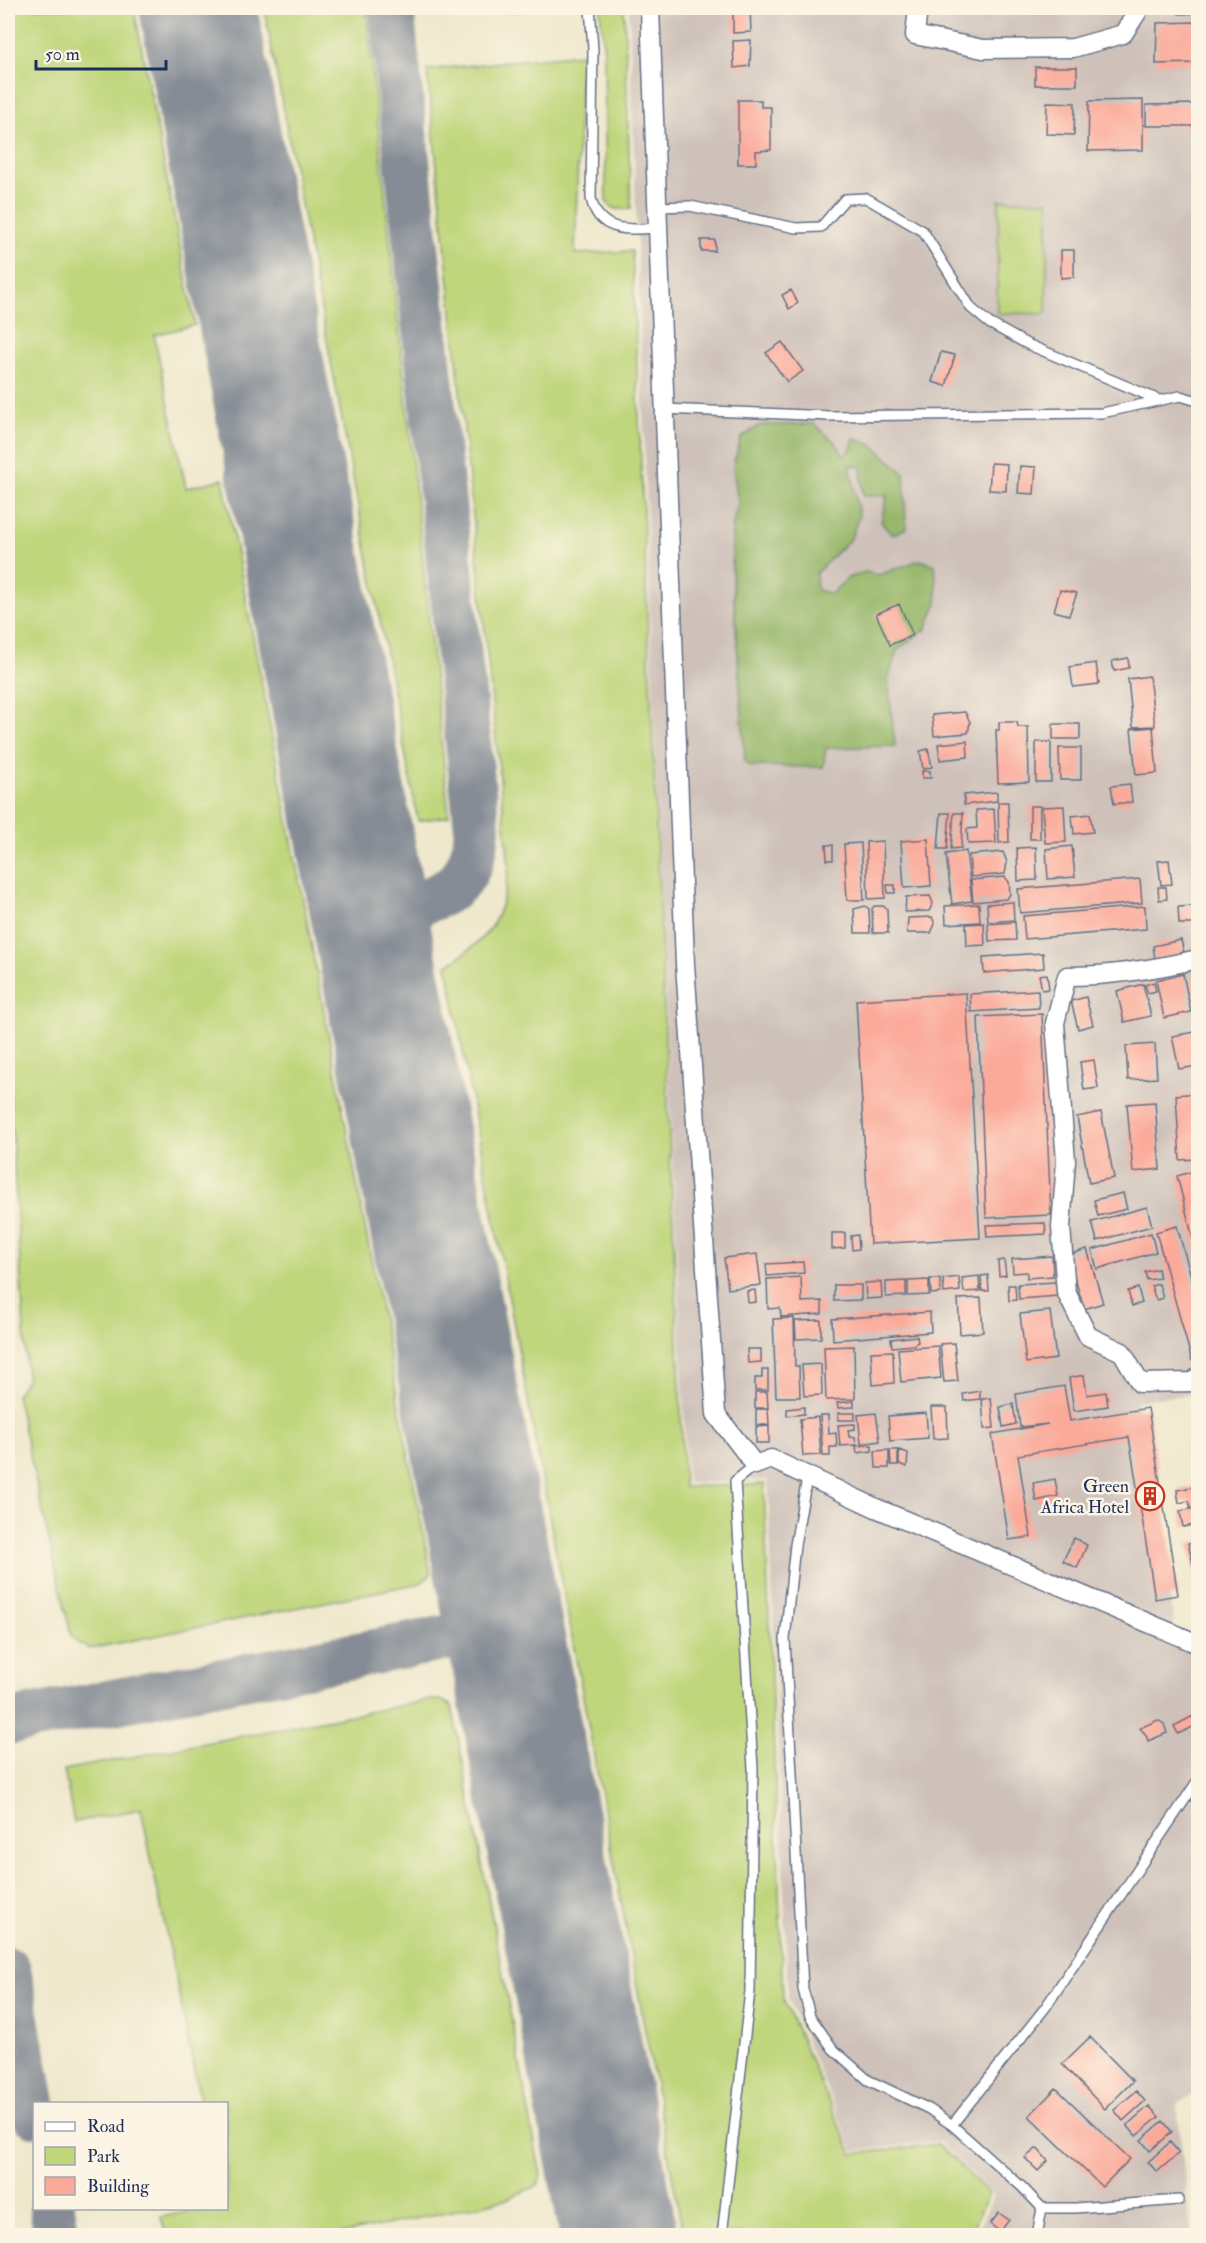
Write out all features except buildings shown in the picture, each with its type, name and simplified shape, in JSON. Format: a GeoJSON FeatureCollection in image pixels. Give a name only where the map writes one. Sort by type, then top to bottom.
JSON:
{"type":"FeatureCollection","features":[{"type":"Feature","properties":{"kind":"street"},"geometry":{"type":"LineString","coordinates":[[650,8],[685,964],[716,1414],[755,1465],[771,1460],[807,1478],[1198,1644]]}},
{"type":"Feature","properties":{"kind":"street"},"geometry":{"type":"LineString","coordinates":[[918,8],[915,35],[983,49],[1073,48],[1123,34],[1140,8]]}},
{"type":"Feature","properties":{"kind":"street"},"geometry":{"type":"LineString","coordinates":[[1198,959],[1147,970],[1097,976],[1067,976],[1055,1023],[1066,1161],[1061,1227],[1066,1292],[1088,1336],[1122,1352],[1140,1383],[1193,1382],[1198,1377]]}},
{"type":"Feature","properties":{"kind":"lane"},"geometry":{"type":"LineString","coordinates":[[590,8],[593,50],[593,209],[609,226],[623,229],[657,228]]}},
{"type":"Feature","properties":{"kind":"lane"},"geometry":{"type":"LineString","coordinates":[[657,207],[690,206],[796,228],[821,226],[845,199],[866,198],[923,231],[971,308],[989,323],[1027,344],[1159,400]]}},
{"type":"Feature","properties":{"kind":"lane"},"geometry":{"type":"LineString","coordinates":[[663,409],[830,416],[1102,413],[1179,396],[1198,401]]}},
{"type":"Feature","properties":{"kind":"lane"},"geometry":{"type":"LineString","coordinates":[[722,2235],[750,1991],[753,1768],[735,1480],[755,1465]]}},
{"type":"Feature","properties":{"kind":"lane"},"geometry":{"type":"LineString","coordinates":[[807,1478],[795,1545],[784,1639],[803,1989],[810,2016],[833,2049],[868,2080],[929,2109],[952,2125],[1022,2187],[1041,2208],[1076,2208],[1179,2200]]}},
{"type":"Feature","properties":{"kind":"lane"},"geometry":{"type":"LineString","coordinates":[[952,2125],[1045,2008],[1198,1780]]}},
{"type":"Feature","properties":{"kind":"lane"},"geometry":{"type":"LineString","coordinates":[[1037,2235],[1041,2208]]}},
{"type":"Feature","properties":{"kind":"shaded area"},"geometry":{"type":"Polygon","coordinates":[[[629,8],[1198,8],[1198,1393],[1136,1401],[1175,1628],[1198,1640],[1198,2091],[1177,2105],[1191,2235],[975,2235],[994,2196],[939,2141],[853,2151],[788,1998],[768,1480],[687,1483],[657,811],[629,8]]]}},
{"type":"Feature","properties":{"kind":"green space"},"geometry":{"type":"Polygon","coordinates":[[[8,8],[134,8],[195,325],[154,335],[186,488],[223,479],[431,1574],[421,1583],[89,1649],[78,1643],[71,1635],[16,1395],[27,1379],[8,1064],[8,8]]]}},
{"type":"Feature","properties":{"kind":"green space"},"geometry":{"type":"Polygon","coordinates":[[[264,8],[366,8],[449,816],[418,821],[264,8]]]}},
{"type":"Feature","properties":{"kind":"green space"},"geometry":{"type":"Polygon","coordinates":[[[600,8],[624,8],[631,208],[617,209],[606,201],[604,51],[600,8]]]}},
{"type":"Feature","properties":{"kind":"green space"},"geometry":{"type":"Polygon","coordinates":[[[581,54],[575,254],[632,251],[684,1487],[764,1484],[783,1998],[852,2154],[938,2144],[989,2194],[969,2235],[683,2234],[447,965],[475,945],[493,924],[503,899],[509,866],[427,70],[581,54]]]}},
{"type":"Feature","properties":{"kind":"green space"},"geometry":{"type":"Polygon","coordinates":[[[999,200],[1048,201],[1046,314],[997,313],[999,200]]]}},
{"type":"Feature","properties":{"kind":"green space"},"geometry":{"type":"Polygon","coordinates":[[[814,424],[836,443],[844,456],[851,449],[854,438],[874,446],[904,473],[906,528],[892,535],[881,522],[887,496],[863,496],[861,467],[850,465],[859,516],[851,538],[816,573],[817,590],[831,594],[848,578],[865,572],[879,575],[920,560],[935,565],[937,602],[926,629],[897,650],[888,680],[895,746],[826,748],[823,767],[749,766],[745,761],[732,569],[732,528],[738,503],[733,466],[741,438],[760,425],[814,424]]]}},
{"type":"Feature","properties":{"kind":"green space"},"geometry":{"type":"Polygon","coordinates":[[[430,1700],[441,1700],[452,1706],[541,2176],[538,2185],[504,2200],[337,2235],[166,2235],[161,2217],[196,2210],[228,2210],[228,2102],[201,2102],[141,1809],[74,1822],[64,1770],[430,1700]]]}},
{"type":"Feature","properties":{"kind":"taxiway"},"geometry":{"type":"LineString","coordinates":[[369,915],[428,900],[444,893],[457,883],[467,870],[474,852],[477,828],[391,8]]}},
{"type":"Feature","properties":{"kind":"taxiway"},"geometry":{"type":"LineString","coordinates":[[8,1722],[504,1627]]}},
{"type":"Feature","properties":{"kind":"taxiway"},"geometry":{"type":"LineString","coordinates":[[8,1970],[33,2108]]}},
{"type":"Feature","properties":{"kind":"taxiway"},"geometry":{"type":"LineString","coordinates":[[52,2210],[57,2236]]}},
{"type":"Feature","properties":{"kind":"runway"},"geometry":{"type":"LineString","coordinates":[[198,8],[619,2236]]}},
{"type":"Feature","properties":{"kind":"place","name":"Green Africa Hotel"},"geometry":{"type":"Point","coordinates":[1150,1496]}}]}
